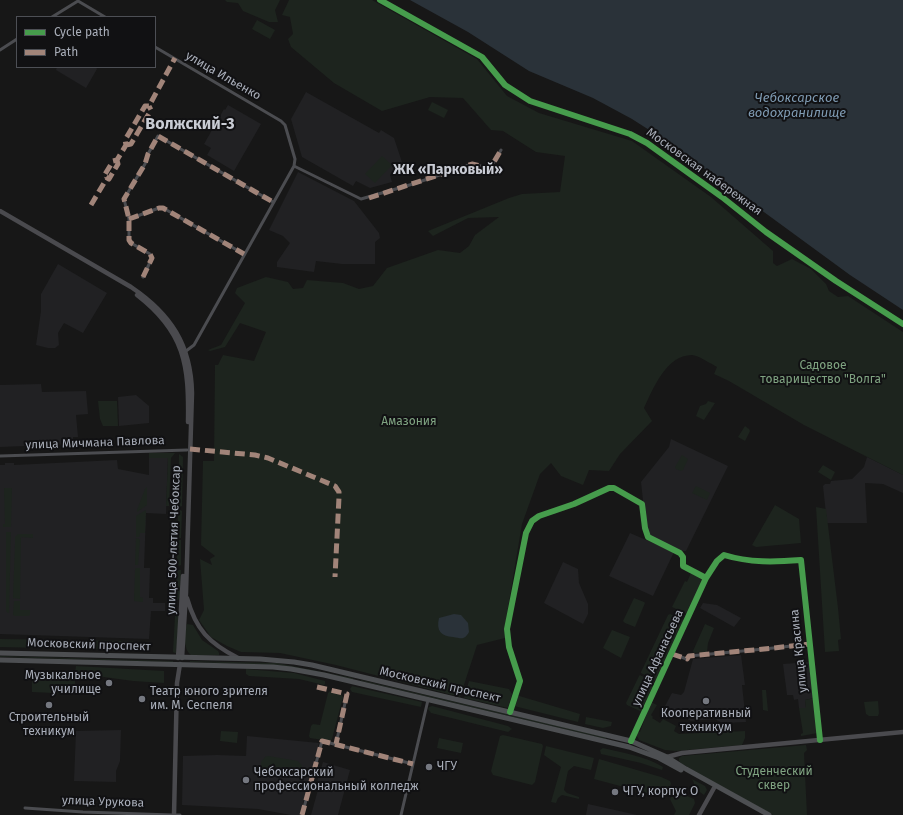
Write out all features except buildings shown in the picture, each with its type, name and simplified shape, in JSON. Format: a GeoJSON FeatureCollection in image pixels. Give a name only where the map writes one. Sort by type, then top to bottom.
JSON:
{"type":"FeatureCollection","features":[{"type":"Feature","properties":{"kind":"main road","name":"улица 500-летия Чебоксар"},"geometry":{"type":"LineString","coordinates":[[0,213],[138,294],[156,307],[171,324],[184,352],[190,393],[186,593],[180,658]]}},
{"type":"Feature","properties":{"kind":"main road","name":"улица 500-летия Чебоксар"},"geometry":{"type":"LineString","coordinates":[[180,658],[187,509]]}},
{"type":"Feature","properties":{"kind":"main road"},"geometry":{"type":"LineString","coordinates":[[186,593],[196,623],[205,636],[220,648],[240,659]]}},
{"type":"Feature","properties":{"kind":"main road","name":"Московский проспект"},"geometry":{"type":"LineString","coordinates":[[0,652],[294,662],[631,741],[770,815]]}},
{"type":"Feature","properties":{"kind":"main road"},"geometry":{"type":"LineString","coordinates":[[173,815],[175,717],[180,658]]}},
{"type":"Feature","properties":{"kind":"main road","name":"Московский проспект"},"geometry":{"type":"LineString","coordinates":[[0,660],[179,664],[291,669],[629,747],[665,758],[714,788],[763,815]]}},
{"type":"Feature","properties":{"kind":"main road"},"geometry":{"type":"LineString","coordinates":[[357,683],[358,676]]}},
{"type":"Feature","properties":{"kind":"main road"},"geometry":{"type":"LineString","coordinates":[[665,758],[682,753],[903,732]]}},
{"type":"Feature","properties":{"kind":"main road"},"geometry":{"type":"LineString","coordinates":[[606,742],[609,740],[608,735]]}},
{"type":"Feature","properties":{"kind":"main road","name":"улица Афанасьева"},"geometry":{"type":"LineString","coordinates":[[629,747],[631,741]]}},
{"type":"Feature","properties":{"kind":"main road"},"geometry":{"type":"LineString","coordinates":[[699,815],[714,788]]}},
{"type":"Feature","properties":{"kind":"street","name":"Московская набережная"},"geometry":{"type":"LineString","coordinates":[[380,0],[482,57],[505,85],[530,101],[630,134],[647,143],[722,197],[766,232],[836,281],[903,324]]}},
{"type":"Feature","properties":{"kind":"street"},"geometry":{"type":"LineString","coordinates":[[54,16],[78,1],[103,16]]}},
{"type":"Feature","properties":{"kind":"street"},"geometry":{"type":"LineString","coordinates":[[0,50],[16,40]]}},
{"type":"Feature","properties":{"kind":"street","name":"улица Ильенко"},"geometry":{"type":"LineString","coordinates":[[156,47],[285,124],[295,159],[294,166]]}},
{"type":"Feature","properties":{"kind":"street"},"geometry":{"type":"LineString","coordinates":[[143,277],[152,258],[150,254],[131,243],[129,240],[129,219],[124,199],[145,164],[148,154],[158,136],[273,202]]}},
{"type":"Feature","properties":{"kind":"street"},"geometry":{"type":"LineString","coordinates":[[184,352],[194,344],[294,166],[361,199],[413,184],[472,164],[486,169],[489,168],[501,150]]}},
{"type":"Feature","properties":{"kind":"street"},"geometry":{"type":"LineString","coordinates":[[129,219],[162,208],[244,254]]}},
{"type":"Feature","properties":{"kind":"street","name":"улица Мичмана Павлова"},"geometry":{"type":"LineString","coordinates":[[0,456],[189,449]]}},
{"type":"Feature","properties":{"kind":"street"},"geometry":{"type":"LineString","coordinates":[[510,712],[520,681],[509,646],[507,629],[526,533],[532,521],[539,516],[574,504],[609,488],[614,488],[642,504],[645,528],[648,537],[680,553],[683,557],[683,566],[706,578]]}},
{"type":"Feature","properties":{"kind":"street","name":"улица Афанасьева"},"geometry":{"type":"LineString","coordinates":[[631,741],[706,578],[717,561],[724,555],[756,562],[802,560]]}},
{"type":"Feature","properties":{"kind":"street","name":"улица Красина"},"geometry":{"type":"LineString","coordinates":[[802,560],[820,740]]}},
{"type":"Feature","properties":{"kind":"street"},"geometry":{"type":"LineString","coordinates":[[672,654],[687,659],[688,656],[810,644]]}},
{"type":"Feature","properties":{"kind":"street"},"geometry":{"type":"LineString","coordinates":[[336,744],[347,694]]}},
{"type":"Feature","properties":{"kind":"street"},"geometry":{"type":"LineString","coordinates":[[401,815],[428,700]]}},
{"type":"Feature","properties":{"kind":"street"},"geometry":{"type":"LineString","coordinates":[[302,815],[322,741],[413,764]]}},
{"type":"Feature","properties":{"kind":"street","name":"улица Урукова"},"geometry":{"type":"LineString","coordinates":[[25,808],[67,813],[180,815]]}},
{"type":"Feature","properties":{"kind":"shaded area"},"geometry":{"type":"Polygon","coordinates":[[[57,68],[97,69],[86,88],[56,70],[57,68]]]}},
{"type":"Feature","properties":{"kind":"shaded area"},"geometry":{"type":"Polygon","coordinates":[[[306,92],[379,133],[381,130],[394,138],[404,168],[392,172],[390,175],[392,182],[370,188],[356,181],[353,186],[302,157],[291,119],[306,92]]]}},
{"type":"Feature","properties":{"kind":"shaded area"},"geometry":{"type":"Polygon","coordinates":[[[228,105],[261,124],[234,171],[207,155],[211,148],[204,144],[224,109],[225,110],[228,105]]]}},
{"type":"Feature","properties":{"kind":"shaded area"},"geometry":{"type":"Polygon","coordinates":[[[298,172],[354,201],[379,233],[380,238],[375,242],[375,264],[342,264],[316,261],[314,272],[277,267],[277,262],[290,243],[283,236],[269,230],[298,172]]]}},
{"type":"Feature","properties":{"kind":"shaded area"},"geometry":{"type":"Polygon","coordinates":[[[58,264],[107,293],[83,333],[64,323],[58,333],[59,345],[55,348],[48,348],[36,345],[41,311],[41,294],[58,264]]]}},
{"type":"Feature","properties":{"kind":"shaded area"},"geometry":{"type":"Polygon","coordinates":[[[41,384],[42,392],[86,391],[88,414],[76,415],[78,437],[73,437],[74,444],[0,447],[0,385],[41,384]]]}},
{"type":"Feature","properties":{"kind":"shaded area"},"geometry":{"type":"Polygon","coordinates":[[[136,395],[149,406],[149,423],[119,426],[118,397],[136,395]]]}},
{"type":"Feature","properties":{"kind":"shaded area"},"geometry":{"type":"Polygon","coordinates":[[[671,439],[728,466],[686,551],[662,542],[661,543],[648,536],[646,528],[641,482],[669,447],[671,439]]]}},
{"type":"Feature","properties":{"kind":"shaded area"},"geometry":{"type":"Polygon","coordinates":[[[168,457],[166,514],[146,513],[144,568],[150,568],[149,598],[153,598],[153,603],[165,603],[165,611],[151,611],[149,639],[0,634],[0,465],[5,465],[5,463],[14,463],[14,465],[117,460],[118,469],[149,475],[149,458],[168,457]]]}},
{"type":"Feature","properties":{"kind":"shaded area"},"geometry":{"type":"Polygon","coordinates":[[[867,457],[903,475],[903,493],[883,484],[865,483],[867,523],[827,523],[823,486],[825,484],[830,484],[831,481],[852,479],[864,467],[867,457]]]}},
{"type":"Feature","properties":{"kind":"shaded area"},"geometry":{"type":"Polygon","coordinates":[[[630,533],[674,552],[653,596],[609,576],[630,533]]]}},
{"type":"Feature","properties":{"kind":"shaded area"},"geometry":{"type":"Polygon","coordinates":[[[563,562],[578,569],[579,583],[588,604],[588,614],[583,624],[544,603],[563,562]]]}},
{"type":"Feature","properties":{"kind":"shaded area"},"geometry":{"type":"Polygon","coordinates":[[[703,603],[717,605],[741,618],[734,627],[700,608],[703,603]]]}},
{"type":"Feature","properties":{"kind":"shaded area"},"geometry":{"type":"Polygon","coordinates":[[[741,655],[745,685],[742,685],[746,722],[722,723],[715,719],[691,721],[665,706],[672,693],[681,695],[684,692],[693,659],[741,655]]]}},
{"type":"Feature","properties":{"kind":"shaded area"},"geometry":{"type":"Polygon","coordinates":[[[810,662],[814,698],[805,700],[806,708],[799,708],[798,699],[794,700],[793,695],[787,695],[783,664],[810,662]]]}},
{"type":"Feature","properties":{"kind":"shaded area"},"geometry":{"type":"Polygon","coordinates":[[[121,730],[120,761],[116,771],[116,782],[74,781],[76,731],[121,730]]]}},
{"type":"Feature","properties":{"kind":"shaded area","name":"Чебоксарский профессиональный колледж"},"geometry":{"type":"Polygon","coordinates":[[[247,736],[319,743],[300,815],[291,815],[258,809],[182,805],[183,756],[246,756],[247,736]]]}},
{"type":"Feature","properties":{"kind":"shaded area"},"geometry":{"type":"Polygon","coordinates":[[[323,762],[350,770],[338,815],[311,815],[319,786],[316,785],[323,762]]]}},
{"type":"Feature","properties":{"kind":"shaded area"},"geometry":{"type":"Polygon","coordinates":[[[588,804],[615,810],[637,815],[586,815],[588,804]]]}},
{"type":"Feature","properties":{"kind":"green space"},"geometry":{"type":"Polygon","coordinates":[[[225,0],[280,0],[275,10],[278,22],[269,22],[243,11],[238,3],[227,2],[225,0]]]}},
{"type":"Feature","properties":{"kind":"green space","name":"Амазония"},"geometry":{"type":"Polygon","coordinates":[[[289,0],[372,0],[477,59],[507,96],[539,113],[632,141],[711,197],[773,251],[773,263],[777,266],[792,259],[811,269],[826,284],[829,291],[838,297],[848,296],[903,332],[903,475],[804,425],[729,381],[714,374],[717,367],[695,355],[683,356],[668,367],[662,374],[644,408],[652,421],[620,454],[609,471],[589,470],[583,485],[561,476],[551,463],[540,474],[522,524],[505,626],[505,638],[477,645],[460,697],[336,665],[280,653],[241,652],[211,637],[199,620],[204,610],[200,559],[212,565],[210,559],[215,556],[201,545],[203,461],[214,461],[215,365],[218,365],[223,355],[254,361],[266,332],[240,323],[225,347],[210,351],[208,350],[221,345],[245,303],[235,293],[237,288],[266,277],[288,282],[293,289],[303,288],[307,280],[343,283],[359,289],[373,286],[387,268],[438,250],[460,253],[469,246],[475,235],[499,217],[468,218],[433,236],[428,231],[522,194],[560,192],[565,156],[536,152],[503,131],[491,130],[463,98],[430,97],[382,111],[334,83],[291,47],[288,39],[293,34],[290,17],[282,15],[289,0]]]}},
{"type":"Feature","properties":{"kind":"green space"},"geometry":{"type":"Polygon","coordinates":[[[257,20],[275,30],[270,39],[252,29],[257,20]]]}},
{"type":"Feature","properties":{"kind":"green space"},"geometry":{"type":"Polygon","coordinates":[[[432,102],[448,110],[444,118],[428,110],[432,102]]]}},
{"type":"Feature","properties":{"kind":"green space"},"geometry":{"type":"Polygon","coordinates":[[[382,156],[392,165],[375,183],[365,174],[382,156]]]}},
{"type":"Feature","properties":{"kind":"green space"},"geometry":{"type":"Polygon","coordinates":[[[98,401],[117,401],[118,426],[103,426],[100,419],[98,401]]]}},
{"type":"Feature","properties":{"kind":"green space"},"geometry":{"type":"Polygon","coordinates":[[[708,401],[715,403],[704,420],[696,416],[700,406],[706,404],[708,401]]]}},
{"type":"Feature","properties":{"kind":"green space"},"geometry":{"type":"Polygon","coordinates":[[[745,426],[750,431],[745,441],[738,437],[745,426]]]}},
{"type":"Feature","properties":{"kind":"green space"},"geometry":{"type":"Polygon","coordinates":[[[149,453],[175,453],[171,458],[169,506],[166,506],[168,458],[149,458],[149,453]]]}},
{"type":"Feature","properties":{"kind":"green space"},"geometry":{"type":"Polygon","coordinates":[[[179,454],[183,457],[182,506],[180,507],[178,505],[179,454]]]}},
{"type":"Feature","properties":{"kind":"green space"},"geometry":{"type":"Polygon","coordinates":[[[682,455],[688,459],[683,470],[681,471],[675,467],[682,455]]]}},
{"type":"Feature","properties":{"kind":"green space"},"geometry":{"type":"Polygon","coordinates":[[[823,465],[835,472],[831,480],[818,472],[823,465]]]}},
{"type":"Feature","properties":{"kind":"green space"},"geometry":{"type":"Polygon","coordinates":[[[696,486],[710,493],[707,500],[692,493],[696,486]]]}},
{"type":"Feature","properties":{"kind":"green space"},"geometry":{"type":"Polygon","coordinates":[[[147,487],[147,505],[137,512],[145,489],[147,487]]]}},
{"type":"Feature","properties":{"kind":"green space"},"geometry":{"type":"Polygon","coordinates":[[[4,488],[12,488],[11,527],[3,527],[3,524],[5,524],[4,488]]]}},
{"type":"Feature","properties":{"kind":"green space"},"geometry":{"type":"Polygon","coordinates":[[[775,505],[799,519],[801,543],[756,547],[752,545],[775,505]]]}},
{"type":"Feature","properties":{"kind":"green space"},"geometry":{"type":"Polygon","coordinates":[[[816,507],[826,509],[841,639],[838,640],[839,651],[825,652],[816,507]]]}},
{"type":"Feature","properties":{"kind":"green space"},"geometry":{"type":"Polygon","coordinates":[[[146,510],[145,533],[140,533],[139,537],[136,537],[136,516],[146,510]]]}},
{"type":"Feature","properties":{"kind":"green space"},"geometry":{"type":"Polygon","coordinates":[[[180,510],[182,511],[181,538],[177,538],[178,512],[180,510]]]}},
{"type":"Feature","properties":{"kind":"green space"},"geometry":{"type":"Polygon","coordinates":[[[6,532],[11,532],[9,613],[6,611],[6,532]]]}},
{"type":"Feature","properties":{"kind":"green space"},"geometry":{"type":"Polygon","coordinates":[[[18,534],[33,534],[33,538],[21,537],[20,599],[13,598],[15,537],[18,534]]]}},
{"type":"Feature","properties":{"kind":"green space"},"geometry":{"type":"Polygon","coordinates":[[[136,538],[140,540],[138,565],[135,565],[136,538]]]}},
{"type":"Feature","properties":{"kind":"green space"},"geometry":{"type":"Polygon","coordinates":[[[177,540],[181,540],[181,565],[179,566],[177,562],[177,540]]]}},
{"type":"Feature","properties":{"kind":"green space"},"geometry":{"type":"Polygon","coordinates":[[[136,568],[140,568],[140,597],[143,598],[143,602],[134,601],[136,568]]]}},
{"type":"Feature","properties":{"kind":"green space"},"geometry":{"type":"Polygon","coordinates":[[[176,570],[181,570],[180,596],[178,600],[176,600],[176,570]]]}},
{"type":"Feature","properties":{"kind":"green space"},"geometry":{"type":"Polygon","coordinates":[[[691,573],[704,580],[687,614],[672,607],[685,581],[687,582],[691,573]]]}},
{"type":"Feature","properties":{"kind":"green space"},"geometry":{"type":"Polygon","coordinates":[[[634,598],[645,603],[635,627],[623,621],[634,598]]]}},
{"type":"Feature","properties":{"kind":"green space"},"geometry":{"type":"Polygon","coordinates":[[[14,601],[20,601],[20,610],[30,610],[30,615],[13,615],[14,601]]]}},
{"type":"Feature","properties":{"kind":"green space"},"geometry":{"type":"Polygon","coordinates":[[[670,614],[683,620],[684,623],[657,680],[655,680],[641,672],[668,615],[670,614]]]}},
{"type":"Feature","properties":{"kind":"green space"},"geometry":{"type":"Polygon","coordinates":[[[175,616],[178,616],[179,620],[176,653],[173,652],[175,616]]]}},
{"type":"Feature","properties":{"kind":"green space"},"geometry":{"type":"Polygon","coordinates":[[[187,624],[193,625],[202,640],[218,651],[219,655],[191,655],[185,645],[185,632],[187,624]]]}},
{"type":"Feature","properties":{"kind":"green space"},"geometry":{"type":"Polygon","coordinates":[[[705,624],[714,628],[708,643],[707,652],[694,653],[693,651],[705,624]]]}},
{"type":"Feature","properties":{"kind":"green space"},"geometry":{"type":"Polygon","coordinates":[[[612,630],[630,637],[621,658],[603,648],[612,630]]]}},
{"type":"Feature","properties":{"kind":"green space"},"geometry":{"type":"Polygon","coordinates":[[[0,639],[133,641],[133,650],[0,647],[0,639]]]}},
{"type":"Feature","properties":{"kind":"green space"},"geometry":{"type":"Polygon","coordinates":[[[0,657],[173,661],[173,662],[0,657]]]}},
{"type":"Feature","properties":{"kind":"green space"},"geometry":{"type":"Polygon","coordinates":[[[190,661],[277,663],[353,678],[353,680],[277,665],[190,661]]]}},
{"type":"Feature","properties":{"kind":"green space"},"geometry":{"type":"Polygon","coordinates":[[[76,666],[164,671],[164,683],[133,681],[75,673],[76,666]]]}},
{"type":"Feature","properties":{"kind":"green space"},"geometry":{"type":"Polygon","coordinates":[[[246,669],[294,673],[325,681],[325,684],[299,679],[249,676],[246,674],[246,669]]]}},
{"type":"Feature","properties":{"kind":"green space"},"geometry":{"type":"Polygon","coordinates":[[[32,672],[75,673],[75,694],[32,692],[32,672]]]}},
{"type":"Feature","properties":{"kind":"green space"},"geometry":{"type":"Polygon","coordinates":[[[640,675],[654,682],[654,684],[642,710],[640,711],[627,705],[626,703],[640,675]]]}},
{"type":"Feature","properties":{"kind":"green space"},"geometry":{"type":"Polygon","coordinates":[[[361,681],[606,737],[606,739],[361,681]]]}},
{"type":"Feature","properties":{"kind":"green space"},"geometry":{"type":"Polygon","coordinates":[[[469,681],[509,689],[512,694],[508,708],[464,698],[469,681]]]}},
{"type":"Feature","properties":{"kind":"green space"},"geometry":{"type":"Polygon","coordinates":[[[352,686],[422,702],[421,707],[352,692],[350,689],[352,686]]]}},
{"type":"Feature","properties":{"kind":"green space"},"geometry":{"type":"Polygon","coordinates":[[[762,690],[766,690],[768,711],[763,710],[762,690]]]}},
{"type":"Feature","properties":{"kind":"green space"},"geometry":{"type":"Polygon","coordinates":[[[330,691],[341,694],[343,697],[332,739],[330,741],[310,738],[311,726],[313,724],[320,725],[328,693],[330,691]]]}},
{"type":"Feature","properties":{"kind":"green space"},"geometry":{"type":"Polygon","coordinates":[[[516,695],[580,714],[578,722],[514,706],[516,695]]]}},
{"type":"Feature","properties":{"kind":"green space"},"geometry":{"type":"Polygon","coordinates":[[[814,698],[818,733],[801,736],[803,733],[799,708],[806,708],[805,700],[814,698]]]}},
{"type":"Feature","properties":{"kind":"green space"},"geometry":{"type":"Polygon","coordinates":[[[878,701],[878,716],[869,716],[866,714],[864,702],[878,701]]]}},
{"type":"Feature","properties":{"kind":"green space"},"geometry":{"type":"Polygon","coordinates":[[[651,702],[657,705],[651,715],[653,717],[652,718],[660,723],[663,719],[676,726],[674,731],[679,734],[745,731],[745,738],[742,745],[676,751],[665,750],[639,740],[636,734],[637,732],[640,732],[651,702]]]}},
{"type":"Feature","properties":{"kind":"green space"},"geometry":{"type":"Polygon","coordinates":[[[432,706],[508,726],[512,729],[508,732],[431,713],[428,709],[432,706]]]}},
{"type":"Feature","properties":{"kind":"green space"},"geometry":{"type":"Polygon","coordinates":[[[586,717],[612,722],[611,726],[603,728],[585,724],[586,717]]]}},
{"type":"Feature","properties":{"kind":"green space"},"geometry":{"type":"Polygon","coordinates":[[[221,731],[238,732],[237,743],[220,741],[221,731]]]}},
{"type":"Feature","properties":{"kind":"green space"},"geometry":{"type":"Polygon","coordinates":[[[503,735],[542,744],[543,746],[535,782],[532,785],[493,775],[491,771],[500,736],[503,735]]]}},
{"type":"Feature","properties":{"kind":"green space"},"geometry":{"type":"Polygon","coordinates":[[[439,738],[463,743],[461,753],[437,748],[439,738]]]}},
{"type":"Feature","properties":{"kind":"green space","name":"Студенческий сквер"},"geometry":{"type":"Polygon","coordinates":[[[806,745],[807,750],[804,753],[807,815],[773,815],[679,761],[679,758],[682,756],[806,745]]]}},
{"type":"Feature","properties":{"kind":"green space"},"geometry":{"type":"Polygon","coordinates":[[[546,746],[594,758],[591,770],[574,766],[568,771],[564,790],[567,793],[579,797],[579,799],[562,795],[558,798],[556,803],[551,802],[561,767],[544,755],[546,746]]]}},
{"type":"Feature","properties":{"kind":"green space"},"geometry":{"type":"Polygon","coordinates":[[[603,748],[649,760],[663,767],[662,770],[641,763],[601,754],[600,750],[603,748]]]}},
{"type":"Feature","properties":{"kind":"green space"},"geometry":{"type":"Polygon","coordinates":[[[268,756],[298,761],[302,766],[302,773],[295,777],[264,771],[261,768],[261,762],[268,756]]]}},
{"type":"Feature","properties":{"kind":"green space"},"geometry":{"type":"Polygon","coordinates":[[[599,759],[661,777],[670,781],[671,784],[665,795],[661,797],[594,779],[599,759]]]}},
{"type":"Feature","properties":{"kind":"green space"},"geometry":{"type":"Polygon","coordinates":[[[692,779],[705,786],[707,790],[704,795],[693,787],[694,783],[692,779]]]}},
{"type":"Feature","properties":{"kind":"green space"},"geometry":{"type":"Polygon","coordinates":[[[674,792],[678,792],[694,799],[695,803],[689,815],[674,815],[676,811],[670,799],[674,792]]]}},
{"type":"Feature","properties":{"kind":"water","name":"Чебоксарское водохранилище"},"geometry":{"type":"Polygon","coordinates":[[[410,0],[903,0],[903,310],[850,275],[671,144],[632,119],[593,98],[529,71],[468,32],[410,0]]]}},
{"type":"Feature","properties":{"kind":"water"},"geometry":{"type":"Polygon","coordinates":[[[454,614],[461,615],[468,623],[469,632],[464,638],[445,635],[440,632],[438,626],[439,618],[454,614]]]}},
{"type":"Feature","properties":{"kind":"marked path"},"geometry":{"type":"LineString","coordinates":[[117,160],[118,164],[109,179],[104,176],[113,161],[117,160],[126,145],[125,140],[145,106],[149,106],[175,58]]}},
{"type":"Feature","properties":{"kind":"marked path"},"geometry":{"type":"LineString","coordinates":[[126,145],[131,144],[151,110],[149,106]]}},
{"type":"Feature","properties":{"kind":"marked path"},"geometry":{"type":"LineString","coordinates":[[143,277],[152,258],[150,254],[131,243],[129,240],[129,219],[124,199],[145,164],[148,154],[158,136],[273,202]]}},
{"type":"Feature","properties":{"kind":"marked path"},"geometry":{"type":"LineString","coordinates":[[369,198],[472,164],[489,168],[501,150]]}},
{"type":"Feature","properties":{"kind":"marked path"},"geometry":{"type":"LineString","coordinates":[[91,205],[107,178]]}},
{"type":"Feature","properties":{"kind":"marked path"},"geometry":{"type":"LineString","coordinates":[[129,219],[159,208],[163,208],[244,254]]}},
{"type":"Feature","properties":{"kind":"marked path"},"geometry":{"type":"LineString","coordinates":[[190,449],[255,455],[268,458],[335,486],[339,492],[335,577]]}},
{"type":"Feature","properties":{"kind":"marked path"},"geometry":{"type":"LineString","coordinates":[[672,654],[687,659],[689,656],[810,644]]}},
{"type":"Feature","properties":{"kind":"marked path"},"geometry":{"type":"LineString","coordinates":[[317,687],[347,694],[336,744]]}},
{"type":"Feature","properties":{"kind":"marked path"},"geometry":{"type":"LineString","coordinates":[[302,815],[322,741],[413,764]]}},
{"type":"Feature","properties":{"kind":"cycle path"},"geometry":{"type":"LineString","coordinates":[[380,0],[482,57],[505,85],[530,101],[630,134],[647,143],[722,197],[766,232],[836,281],[903,324]]}},
{"type":"Feature","properties":{"kind":"cycle path"},"geometry":{"type":"LineString","coordinates":[[510,712],[520,681],[509,647],[507,629],[526,533],[532,521],[539,516],[574,504],[609,488],[614,488],[642,504],[645,528],[648,537],[680,553],[683,557],[683,566],[706,578]]}},
{"type":"Feature","properties":{"kind":"cycle path"},"geometry":{"type":"LineString","coordinates":[[631,741],[706,578],[717,561],[724,555],[734,558],[762,561],[801,560],[820,740]]}},
{"type":"Feature","properties":{"kind":"place","name":"Музыкальное училище"},"geometry":{"type":"Point","coordinates":[109,683]}},
{"type":"Feature","properties":{"kind":"place","name":"Театр юного зрителя им. М. Сеспеля"},"geometry":{"type":"Point","coordinates":[142,699]}},
{"type":"Feature","properties":{"kind":"place","name":"Кооперативный техникум"},"geometry":{"type":"Point","coordinates":[706,701]}},
{"type":"Feature","properties":{"kind":"place","name":"Строительный техникум"},"geometry":{"type":"Point","coordinates":[49,705]}},
{"type":"Feature","properties":{"kind":"place","name":"ЧГУ"},"geometry":{"type":"Point","coordinates":[429,767]}},
{"type":"Feature","properties":{"kind":"place","name":"Чебоксарский профессиональный колледж"},"geometry":{"type":"Point","coordinates":[246,780]}},
{"type":"Feature","properties":{"kind":"place","name":"ЧГУ, корпус О"},"geometry":{"type":"Point","coordinates":[615,792]}},
{"type":"Feature","properties":{"kind":"district","name":"Волжский-3"},"geometry":{"type":"Point","coordinates":[190,125]}},
{"type":"Feature","properties":{"kind":"district","name":"ЖК «Парковый»"},"geometry":{"type":"Point","coordinates":[448,170]}},
{"type":"Feature","properties":{"kind":"park label","name":"Садовое товарищество \"Волга\""},"geometry":{"type":"Point","coordinates":[823,373]}}]}
